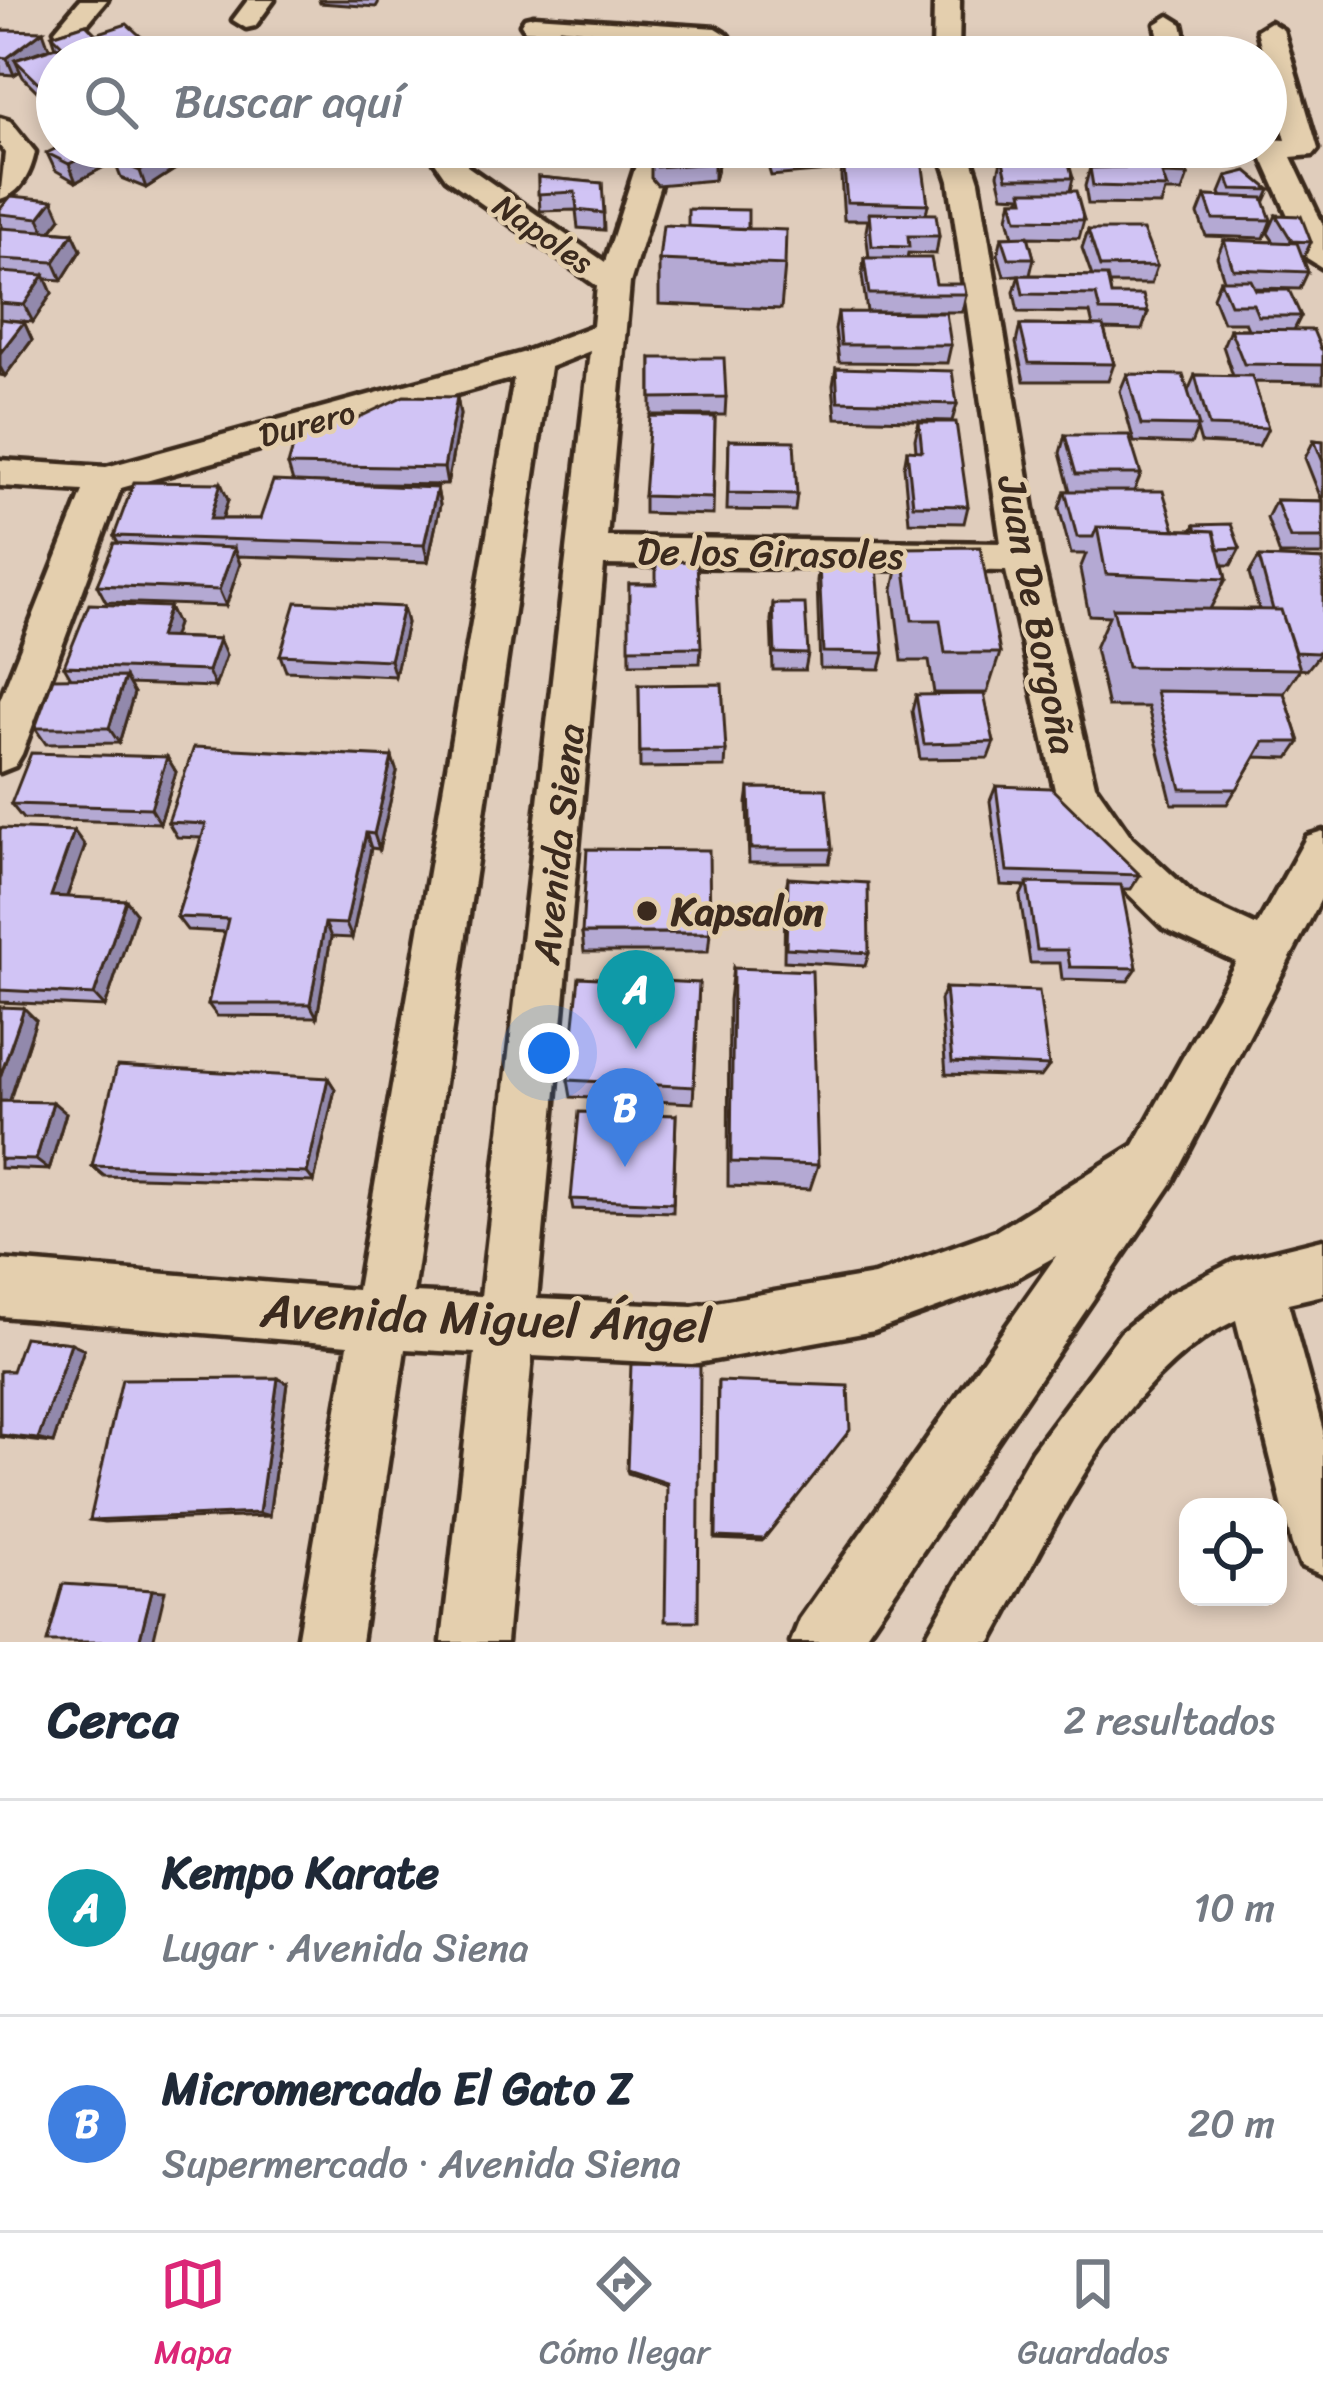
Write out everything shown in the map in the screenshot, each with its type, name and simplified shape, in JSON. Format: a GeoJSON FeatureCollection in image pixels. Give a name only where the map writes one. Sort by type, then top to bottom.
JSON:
{"type":"FeatureCollection","features":[{"type":"Feature","properties":{"kind":"street"},"geometry":{"type":"LineString","coordinates":[[68,30],[94,0]]}},
{"type":"Feature","properties":{"kind":"street"},"geometry":{"type":"LineString","coordinates":[[548,0],[528,33],[716,36]]}},
{"type":"Feature","properties":{"kind":"street"},"geometry":{"type":"LineString","coordinates":[[946,36],[947,0]]}},
{"type":"Feature","properties":{"kind":"street"},"geometry":{"type":"LineString","coordinates":[[1169,24],[1172,36]]}},
{"type":"Feature","properties":{"kind":"street"},"geometry":{"type":"LineString","coordinates":[[1270,30],[1272,36]]}},
{"type":"Feature","properties":{"kind":"street"},"geometry":{"type":"LineString","coordinates":[[1287,85],[1305,144],[1287,154]]}},
{"type":"Feature","properties":{"kind":"street"},"geometry":{"type":"LineString","coordinates":[[0,127],[20,152],[17,169],[0,190]]}},
{"type":"Feature","properties":{"kind":"street","name":"Napoles"},"geometry":{"type":"LineString","coordinates":[[453,168],[614,283],[609,332]]}},
{"type":"Feature","properties":{"kind":"street"},"geometry":{"type":"LineString","coordinates":[[614,283],[651,168]]}},
{"type":"Feature","properties":{"kind":"street","name":"Juan De Borgoña"},"geometry":{"type":"LineString","coordinates":[[959,168],[1022,556],[1074,790],[1116,852],[1180,913],[1270,956]]}},
{"type":"Feature","properties":{"kind":"street"},"geometry":{"type":"LineString","coordinates":[[1281,168],[1323,258]]}},
{"type":"Feature","properties":{"kind":"street","name":"Durero"},"geometry":{"type":"LineString","coordinates":[[0,473],[106,480],[534,361],[609,332]]}},
{"type":"Feature","properties":{"kind":"street","name":"Avenida Siena"},"geometry":{"type":"LineString","coordinates":[[474,1642],[609,332]]}},
{"type":"Feature","properties":{"kind":"street"},"geometry":{"type":"LineString","coordinates":[[329,1642],[534,361]]}},
{"type":"Feature","properties":{"kind":"street"},"geometry":{"type":"LineString","coordinates":[[0,754],[106,480]]}},
{"type":"Feature","properties":{"kind":"street","name":"De los Girasoles"},"geometry":{"type":"LineString","coordinates":[[590,551],[1022,556]]}},
{"type":"Feature","properties":{"kind":"street","name":"Avenida Miguel Ángel"},"geometry":{"type":"LineString","coordinates":[[823,1642],[1153,1164],[1270,956],[1323,850]]}},
{"type":"Feature","properties":{"kind":"street","name":"Avenida Miguel Ángel"},"geometry":{"type":"LineString","coordinates":[[0,1288],[382,1320],[692,1335],[874,1303],[1011,1253],[1153,1164]]}},
{"type":"Feature","properties":{"kind":"street"},"geometry":{"type":"LineString","coordinates":[[955,1642],[1083,1430],[1123,1373],[1170,1326],[1253,1281],[1323,1268]]}},
{"type":"Feature","properties":{"kind":"street"},"geometry":{"type":"LineString","coordinates":[[1253,1281],[1323,1544]]}},
{"type":"Feature","properties":{"kind":"building"},"geometry":{"type":"Polygon","coordinates":[[[86,24],[96,34],[127,24],[140,36],[53,36],[86,24]]]}},
{"type":"Feature","properties":{"kind":"building"},"geometry":{"type":"Polygon","coordinates":[[[560,29],[596,33],[594,36],[556,36],[560,29]]]}},
{"type":"Feature","properties":{"kind":"building"},"geometry":{"type":"Polygon","coordinates":[[[0,30],[43,31],[7,58],[0,57],[0,30]]]}},
{"type":"Feature","properties":{"kind":"building"},"geometry":{"type":"Polygon","coordinates":[[[36,53],[36,80],[15,60],[36,53]]]}},
{"type":"Feature","properties":{"kind":"building"},"geometry":{"type":"Polygon","coordinates":[[[844,168],[923,168],[928,204],[847,202],[844,168]]]}},
{"type":"Feature","properties":{"kind":"building"},"geometry":{"type":"Polygon","coordinates":[[[1005,168],[1070,168],[1073,178],[1007,178],[1005,168]]]}},
{"type":"Feature","properties":{"kind":"building"},"geometry":{"type":"Polygon","coordinates":[[[1090,168],[1186,168],[1188,175],[1162,174],[1167,188],[1093,186],[1090,168]]]}},
{"type":"Feature","properties":{"kind":"building"},"geometry":{"type":"Polygon","coordinates":[[[1247,171],[1270,190],[1232,189],[1227,176],[1247,171]]]}},
{"type":"Feature","properties":{"kind":"building"},"geometry":{"type":"Polygon","coordinates":[[[538,177],[602,183],[604,213],[577,210],[575,192],[538,194],[538,177]]]}},
{"type":"Feature","properties":{"kind":"building"},"geometry":{"type":"Polygon","coordinates":[[[1022,191],[1076,191],[1084,220],[1017,219],[1012,200],[1024,200],[1022,191]]]}},
{"type":"Feature","properties":{"kind":"building"},"geometry":{"type":"Polygon","coordinates":[[[11,196],[53,200],[39,218],[0,214],[11,196]]]}},
{"type":"Feature","properties":{"kind":"building"},"geometry":{"type":"Polygon","coordinates":[[[1205,196],[1263,198],[1271,220],[1213,219],[1205,196]]]}},
{"type":"Feature","properties":{"kind":"building"},"geometry":{"type":"Polygon","coordinates":[[[688,209],[748,210],[748,229],[688,226],[688,209]]]}},
{"type":"Feature","properties":{"kind":"building"},"geometry":{"type":"Polygon","coordinates":[[[869,213],[936,214],[939,236],[908,236],[909,247],[872,246],[869,213]]]}},
{"type":"Feature","properties":{"kind":"building"},"geometry":{"type":"Polygon","coordinates":[[[1276,215],[1301,216],[1311,242],[1292,241],[1276,215]]]}},
{"type":"Feature","properties":{"kind":"building"},"geometry":{"type":"Polygon","coordinates":[[[663,225],[786,230],[785,265],[659,260],[663,225]]]}},
{"type":"Feature","properties":{"kind":"building"},"geometry":{"type":"Polygon","coordinates":[[[0,228],[73,233],[54,262],[0,259],[0,228]]]}},
{"type":"Feature","properties":{"kind":"building"},"geometry":{"type":"Polygon","coordinates":[[[1088,230],[1143,230],[1157,266],[1100,267],[1088,230]]]}},
{"type":"Feature","properties":{"kind":"building"},"geometry":{"type":"Polygon","coordinates":[[[1028,236],[1034,258],[1009,258],[1002,237],[1028,236]]]}},
{"type":"Feature","properties":{"kind":"building"},"geometry":{"type":"Polygon","coordinates":[[[1224,240],[1297,243],[1308,272],[1233,269],[1224,240]]]}},
{"type":"Feature","properties":{"kind":"building"},"geometry":{"type":"Polygon","coordinates":[[[864,258],[931,258],[936,284],[964,284],[966,294],[869,294],[864,258]]]}},
{"type":"Feature","properties":{"kind":"building"},"geometry":{"type":"Polygon","coordinates":[[[0,272],[44,275],[24,305],[0,303],[0,272]]]}},
{"type":"Feature","properties":{"kind":"building"},"geometry":{"type":"Polygon","coordinates":[[[1019,275],[1107,276],[1111,295],[1143,295],[1148,312],[1100,311],[1096,295],[1023,294],[1019,275]]]}},
{"type":"Feature","properties":{"kind":"building"},"geometry":{"type":"Polygon","coordinates":[[[1220,280],[1251,280],[1256,290],[1289,290],[1301,316],[1258,316],[1253,304],[1230,304],[1220,280]]]}},
{"type":"Feature","properties":{"kind":"building"},"geometry":{"type":"Polygon","coordinates":[[[838,312],[946,313],[951,345],[841,345],[838,312]]]}},
{"type":"Feature","properties":{"kind":"building"},"geometry":{"type":"Polygon","coordinates":[[[0,319],[24,322],[0,353],[0,319]]]}},
{"type":"Feature","properties":{"kind":"building"},"geometry":{"type":"Polygon","coordinates":[[[1020,325],[1103,326],[1114,364],[1029,363],[1020,325]]]}},
{"type":"Feature","properties":{"kind":"building"},"geometry":{"type":"Polygon","coordinates":[[[1230,329],[1313,330],[1323,349],[1323,365],[1244,364],[1230,329]]]}},
{"type":"Feature","properties":{"kind":"building"},"geometry":{"type":"Polygon","coordinates":[[[651,358],[724,358],[726,397],[651,398],[651,358]]]}},
{"type":"Feature","properties":{"kind":"building"},"geometry":{"type":"Polygon","coordinates":[[[836,368],[952,371],[957,404],[838,401],[836,368]]]}},
{"type":"Feature","properties":{"kind":"building"},"geometry":{"type":"Polygon","coordinates":[[[1127,374],[1183,375],[1199,426],[1141,425],[1127,374]]]}},
{"type":"Feature","properties":{"kind":"building"},"geometry":{"type":"Polygon","coordinates":[[[1195,375],[1252,376],[1268,428],[1209,426],[1195,375]]]}},
{"type":"Feature","properties":{"kind":"building"},"geometry":{"type":"Polygon","coordinates":[[[404,396],[457,397],[444,468],[288,465],[300,423],[347,423],[404,396]]]}},
{"type":"Feature","properties":{"kind":"building"},"geometry":{"type":"Polygon","coordinates":[[[650,416],[715,417],[713,498],[644,496],[650,416]]]}},
{"type":"Feature","properties":{"kind":"building"},"geometry":{"type":"Polygon","coordinates":[[[919,422],[956,422],[968,506],[913,505],[907,450],[922,451],[919,422]]]}},
{"type":"Feature","properties":{"kind":"building"},"geometry":{"type":"Polygon","coordinates":[[[1065,435],[1129,435],[1141,474],[1076,474],[1065,435]]]}},
{"type":"Feature","properties":{"kind":"building"},"geometry":{"type":"Polygon","coordinates":[[[729,440],[794,441],[797,494],[728,493],[729,440]]]}},
{"type":"Feature","properties":{"kind":"building"},"geometry":{"type":"Polygon","coordinates":[[[1314,440],[1323,441],[1323,462],[1314,440]]]}},
{"type":"Feature","properties":{"kind":"building"},"geometry":{"type":"Polygon","coordinates":[[[273,481],[437,488],[424,545],[114,536],[134,482],[221,483],[210,519],[260,519],[273,481]]]}},
{"type":"Feature","properties":{"kind":"building"},"geometry":{"type":"Polygon","coordinates":[[[1065,491],[1163,491],[1175,530],[1097,527],[1093,537],[1077,537],[1065,491]]]}},
{"type":"Feature","properties":{"kind":"building"},"geometry":{"type":"Polygon","coordinates":[[[1276,500],[1323,501],[1323,538],[1290,538],[1276,500]]]}},
{"type":"Feature","properties":{"kind":"building"},"geometry":{"type":"Polygon","coordinates":[[[1231,524],[1240,548],[1218,549],[1214,531],[1197,530],[1195,525],[1231,524]]]}},
{"type":"Feature","properties":{"kind":"building"},"geometry":{"type":"Polygon","coordinates":[[[1097,527],[1214,531],[1226,579],[1106,574],[1097,527]]]}},
{"type":"Feature","properties":{"kind":"building"},"geometry":{"type":"Polygon","coordinates":[[[114,543],[234,548],[219,590],[97,585],[114,543]]]}},
{"type":"Feature","properties":{"kind":"building"},"geometry":{"type":"Polygon","coordinates":[[[980,547],[1000,653],[945,653],[940,620],[912,620],[902,548],[980,547]]]}},
{"type":"Feature","properties":{"kind":"building"},"geometry":{"type":"Polygon","coordinates":[[[1259,557],[1323,560],[1323,647],[1317,653],[1295,652],[1281,610],[1273,610],[1259,557]]]}},
{"type":"Feature","properties":{"kind":"building"},"geometry":{"type":"Polygon","coordinates":[[[697,561],[701,647],[629,648],[629,584],[656,584],[656,562],[697,561]]]}},
{"type":"Feature","properties":{"kind":"building"},"geometry":{"type":"Polygon","coordinates":[[[819,564],[877,566],[884,653],[823,652],[819,564]]]}},
{"type":"Feature","properties":{"kind":"building"},"geometry":{"type":"Polygon","coordinates":[[[296,602],[403,607],[390,660],[280,655],[296,602]]]}},
{"type":"Feature","properties":{"kind":"building"},"geometry":{"type":"Polygon","coordinates":[[[89,604],[169,607],[159,637],[219,639],[208,671],[64,666],[89,604]]]}},
{"type":"Feature","properties":{"kind":"building"},"geometry":{"type":"Polygon","coordinates":[[[773,604],[805,604],[808,654],[775,653],[773,604]]]}},
{"type":"Feature","properties":{"kind":"building"},"geometry":{"type":"Polygon","coordinates":[[[1113,608],[1281,610],[1300,669],[1127,667],[1113,608]]]}},
{"type":"Feature","properties":{"kind":"building"},"geometry":{"type":"Polygon","coordinates":[[[125,677],[109,728],[35,728],[53,678],[125,677]]]}},
{"type":"Feature","properties":{"kind":"building"},"geometry":{"type":"Polygon","coordinates":[[[722,684],[726,751],[640,752],[639,685],[722,684]]]}},
{"type":"Feature","properties":{"kind":"building"},"geometry":{"type":"Polygon","coordinates":[[[1156,691],[1284,693],[1300,742],[1264,742],[1237,789],[1181,789],[1156,691]]]}},
{"type":"Feature","properties":{"kind":"building"},"geometry":{"type":"Polygon","coordinates":[[[984,694],[994,742],[924,744],[916,695],[984,694]]]}},
{"type":"Feature","properties":{"kind":"building"},"geometry":{"type":"Polygon","coordinates":[[[194,747],[392,757],[374,834],[366,833],[346,924],[325,923],[310,1004],[208,1004],[228,919],[177,917],[206,824],[168,822],[194,747]]]}},
{"type":"Feature","properties":{"kind":"building"},"geometry":{"type":"Polygon","coordinates":[[[31,753],[167,757],[151,808],[11,804],[31,753]]]}},
{"type":"Feature","properties":{"kind":"building"},"geometry":{"type":"Polygon","coordinates":[[[996,786],[1051,788],[1140,875],[1007,871],[996,786]]]}},
{"type":"Feature","properties":{"kind":"building"},"geometry":{"type":"Polygon","coordinates":[[[749,788],[826,789],[832,849],[751,849],[749,788]]]}},
{"type":"Feature","properties":{"kind":"building"},"geometry":{"type":"Polygon","coordinates":[[[0,828],[74,831],[51,896],[126,900],[94,995],[0,990],[0,828]]]}},
{"type":"Feature","properties":{"kind":"building","name":"Kapsalon"},"geometry":{"type":"Polygon","coordinates":[[[587,849],[709,850],[710,933],[582,933],[587,849]]]}},
{"type":"Feature","properties":{"kind":"building"},"geometry":{"type":"Polygon","coordinates":[[[788,878],[868,883],[869,953],[786,948],[788,878]]]}},
{"type":"Feature","properties":{"kind":"building"},"geometry":{"type":"Polygon","coordinates":[[[1027,883],[1121,885],[1137,968],[1070,967],[1067,950],[1037,950],[1027,883]]]}},
{"type":"Feature","properties":{"kind":"building"},"geometry":{"type":"Polygon","coordinates":[[[733,968],[812,971],[818,1165],[731,1162],[733,968]]]}},
{"type":"Feature","properties":{"kind":"building"},"geometry":{"type":"Polygon","coordinates":[[[579,977],[699,983],[694,1087],[568,1080],[579,977]]]}},
{"type":"Feature","properties":{"kind":"building"},"geometry":{"type":"Polygon","coordinates":[[[945,988],[1039,991],[1049,1066],[952,1062],[945,988]]]}},
{"type":"Feature","properties":{"kind":"building"},"geometry":{"type":"Polygon","coordinates":[[[0,1007],[24,1008],[0,1077],[0,1007]]]}},
{"type":"Feature","properties":{"kind":"building"},"geometry":{"type":"Polygon","coordinates":[[[117,1066],[328,1078],[307,1173],[92,1166],[117,1066]]]}},
{"type":"Feature","properties":{"kind":"building"},"geometry":{"type":"Polygon","coordinates":[[[0,1101],[53,1102],[36,1160],[0,1159],[0,1101]]]}},
{"type":"Feature","properties":{"kind":"building"},"geometry":{"type":"Polygon","coordinates":[[[579,1112],[676,1115],[673,1203],[571,1199],[579,1112]]]}},
{"type":"Feature","properties":{"kind":"building"},"geometry":{"type":"Polygon","coordinates":[[[24,1337],[71,1343],[38,1439],[0,1435],[0,1371],[12,1371],[24,1337]]]}},
{"type":"Feature","properties":{"kind":"building"},"geometry":{"type":"Polygon","coordinates":[[[631,1364],[700,1366],[698,1621],[665,1621],[667,1483],[627,1470],[631,1364]]]}},
{"type":"Feature","properties":{"kind":"building"},"geometry":{"type":"Polygon","coordinates":[[[278,1378],[259,1513],[90,1520],[122,1379],[278,1378]]]}},
{"type":"Feature","properties":{"kind":"building"},"geometry":{"type":"Polygon","coordinates":[[[718,1381],[848,1386],[850,1430],[764,1539],[716,1537],[718,1381]]]}},
{"type":"Feature","properties":{"kind":"building"},"geometry":{"type":"Polygon","coordinates":[[[63,1584],[152,1590],[139,1642],[47,1642],[63,1584]]]}},
{"type":"Feature","properties":{"kind":"place","name":"Kapsalon"},"geometry":{"type":"Point","coordinates":[647,911]}},
{"type":"Feature","properties":{"kind":"place","name":"Kempo Karate"},"geometry":{"type":"Point","coordinates":[636,1049]}},
{"type":"Feature","properties":{"kind":"place","name":"Micromercado El Gato Z"},"geometry":{"type":"Point","coordinates":[625,1167]}}]}
